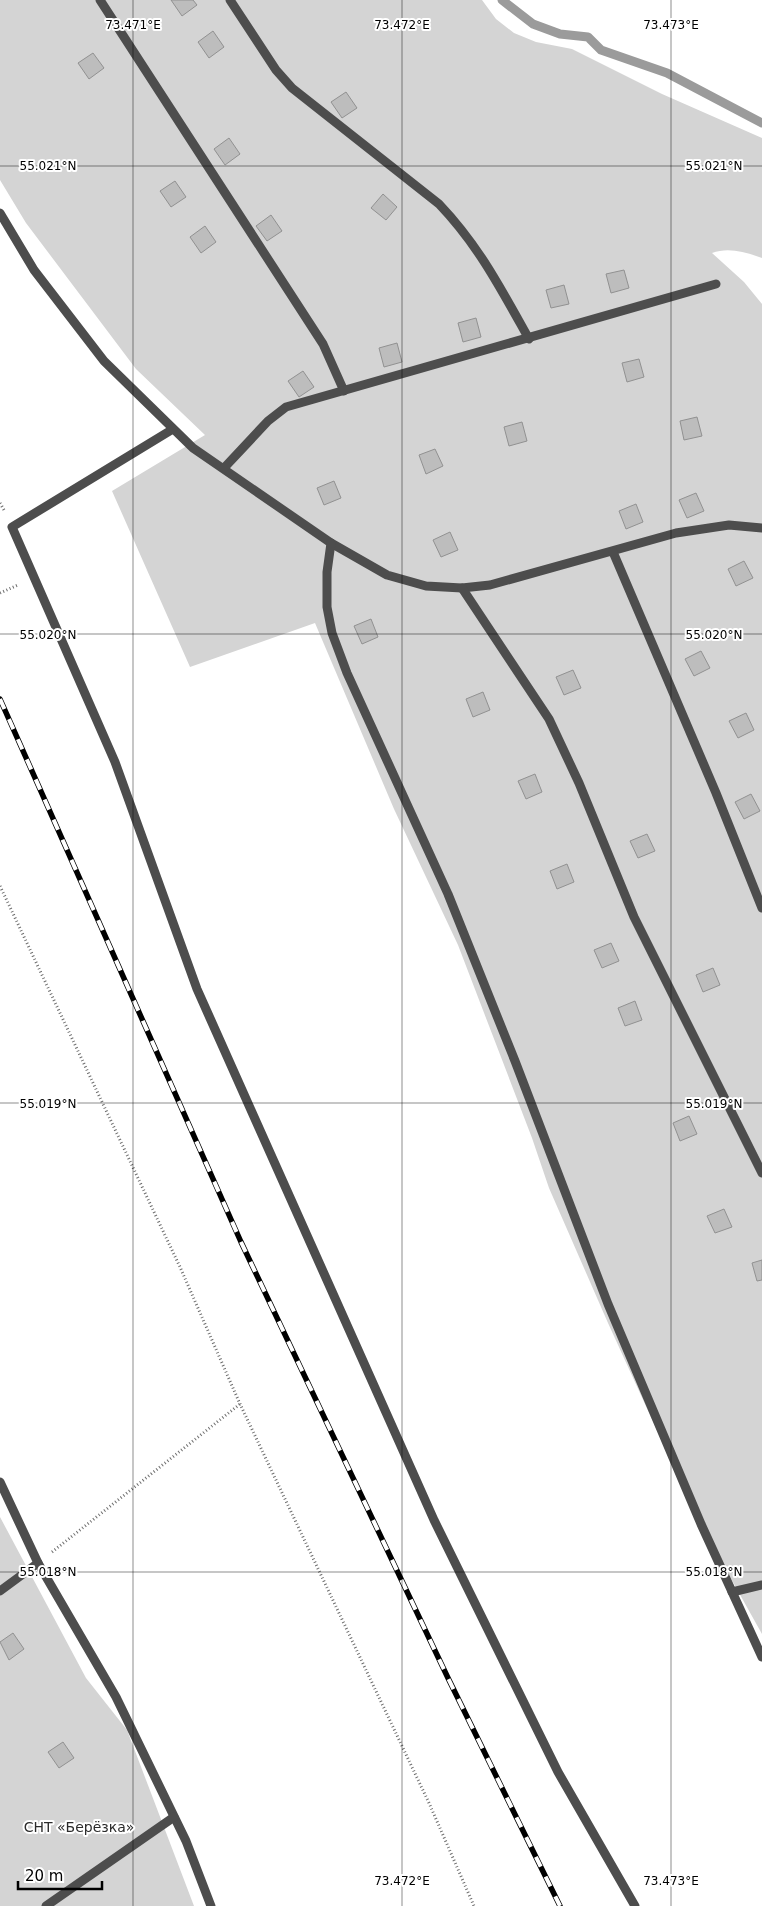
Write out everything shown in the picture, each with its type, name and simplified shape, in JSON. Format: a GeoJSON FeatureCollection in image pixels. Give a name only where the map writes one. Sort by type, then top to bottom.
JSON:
{"type":"FeatureCollection","features":[{"type":"Feature","properties":{"kind":"street"},"geometry":{"type":"LineString","coordinates":[[100,0],[323,344],[344,390]]}},
{"type":"Feature","properties":{"kind":"street"},"geometry":{"type":"LineString","coordinates":[[230,0],[276,70],[292,88],[439,204],[458,224],[484,258],[529,338]]}},
{"type":"Feature","properties":{"kind":"street"},"geometry":{"type":"LineString","coordinates":[[0,213],[34,270],[104,360],[192,448],[224,468],[331,543],[387,575],[426,586],[462,588],[490,585],[685,532],[728,525],[762,528]]}},
{"type":"Feature","properties":{"kind":"street"},"geometry":{"type":"LineString","coordinates":[[224,468],[268,420],[286,407],[716,284]]}},
{"type":"Feature","properties":{"kind":"street"},"geometry":{"type":"LineString","coordinates":[[173,428],[12,526],[115,762],[197,989],[434,1520],[558,1772],[635,1906]]}},
{"type":"Feature","properties":{"kind":"street"},"geometry":{"type":"LineString","coordinates":[[331,543],[327,572],[327,607],[332,633],[347,673],[448,894],[516,1061],[608,1304],[732,1592],[762,1657]]}},
{"type":"Feature","properties":{"kind":"street"},"geometry":{"type":"LineString","coordinates":[[613,552],[716,793],[762,908]]}},
{"type":"Feature","properties":{"kind":"street"},"geometry":{"type":"LineString","coordinates":[[462,588],[549,719],[579,783],[634,918],[762,1172]]}},
{"type":"Feature","properties":{"kind":"street"},"geometry":{"type":"LineString","coordinates":[[0,1482],[38,1564],[116,1697],[174,1817],[211,1906]]}},
{"type":"Feature","properties":{"kind":"street"},"geometry":{"type":"LineString","coordinates":[[0,1591],[38,1564]]}},
{"type":"Feature","properties":{"kind":"street"},"geometry":{"type":"LineString","coordinates":[[732,1592],[762,1585]]}},
{"type":"Feature","properties":{"kind":"street"},"geometry":{"type":"LineString","coordinates":[[46,1906],[174,1817]]}},
{"type":"Feature","properties":{"kind":"path"},"geometry":{"type":"LineString","coordinates":[[0,886],[180,1267],[240,1404],[429,1803],[474,1906]]}},
{"type":"Feature","properties":{"kind":"path"},"geometry":{"type":"LineString","coordinates":[[38,1564],[240,1404]]}},
{"type":"Feature","properties":{"kind":"green space"},"geometry":{"type":"Polygon","coordinates":[[[0,0],[482,0],[496,19],[514,33],[536,42],[572,49],[662,94],[762,138],[762,258],[731,250],[712,253],[744,282],[762,304],[762,1634],[696,1516],[608,1323],[549,1188],[532,1138],[458,945],[394,809],[315,623],[190,667],[112,491],[205,435],[136,369],[26,223],[0,180],[0,0]]]}},
{"type":"Feature","properties":{"kind":"green space","name":"СНТ «Берёзка»"},"geometry":{"type":"Polygon","coordinates":[[[0,1517],[86,1678],[127,1730],[194,1906],[0,1906],[0,1517]]]}},
{"type":"Feature","properties":{"kind":"building"},"geometry":{"type":"Polygon","coordinates":[[[171,0],[193,0],[197,5],[182,16],[171,0]]]}},
{"type":"Feature","properties":{"kind":"building"},"geometry":{"type":"Polygon","coordinates":[[[213,31],[224,47],[209,58],[198,42],[213,31]]]}},
{"type":"Feature","properties":{"kind":"building"},"geometry":{"type":"Polygon","coordinates":[[[93,53],[104,68],[89,79],[78,63],[93,53]]]}},
{"type":"Feature","properties":{"kind":"building"},"geometry":{"type":"Polygon","coordinates":[[[346,92],[357,108],[342,118],[331,102],[346,92]]]}},
{"type":"Feature","properties":{"kind":"building"},"geometry":{"type":"Polygon","coordinates":[[[229,138],[240,154],[225,165],[214,149],[229,138]]]}},
{"type":"Feature","properties":{"kind":"building"},"geometry":{"type":"Polygon","coordinates":[[[175,181],[186,197],[171,207],[160,191],[175,181]]]}},
{"type":"Feature","properties":{"kind":"building"},"geometry":{"type":"Polygon","coordinates":[[[383,194],[397,207],[386,220],[371,208],[383,194]]]}},
{"type":"Feature","properties":{"kind":"building"},"geometry":{"type":"Polygon","coordinates":[[[271,215],[282,231],[267,241],[256,226],[271,215]]]}},
{"type":"Feature","properties":{"kind":"building"},"geometry":{"type":"Polygon","coordinates":[[[205,226],[216,242],[201,253],[190,237],[205,226]]]}},
{"type":"Feature","properties":{"kind":"building"},"geometry":{"type":"Polygon","coordinates":[[[624,270],[629,288],[611,293],[606,274],[624,270]]]}},
{"type":"Feature","properties":{"kind":"building"},"geometry":{"type":"Polygon","coordinates":[[[564,285],[569,304],[551,308],[546,290],[564,285]]]}},
{"type":"Feature","properties":{"kind":"building"},"geometry":{"type":"Polygon","coordinates":[[[476,318],[481,337],[463,342],[458,323],[476,318]]]}},
{"type":"Feature","properties":{"kind":"building"},"geometry":{"type":"Polygon","coordinates":[[[397,343],[402,362],[384,367],[379,348],[397,343]]]}},
{"type":"Feature","properties":{"kind":"building"},"geometry":{"type":"Polygon","coordinates":[[[639,359],[644,377],[627,382],[622,363],[639,359]]]}},
{"type":"Feature","properties":{"kind":"building"},"geometry":{"type":"Polygon","coordinates":[[[303,371],[314,387],[299,397],[288,381],[303,371]]]}},
{"type":"Feature","properties":{"kind":"building"},"geometry":{"type":"Polygon","coordinates":[[[697,417],[702,436],[684,440],[680,421],[697,417]]]}},
{"type":"Feature","properties":{"kind":"building"},"geometry":{"type":"Polygon","coordinates":[[[522,422],[527,441],[509,446],[504,427],[522,422]]]}},
{"type":"Feature","properties":{"kind":"building"},"geometry":{"type":"Polygon","coordinates":[[[435,449],[443,466],[426,474],[419,455],[435,449]]]}},
{"type":"Feature","properties":{"kind":"building"},"geometry":{"type":"Polygon","coordinates":[[[334,481],[341,498],[324,505],[317,488],[334,481]]]}},
{"type":"Feature","properties":{"kind":"building"},"geometry":{"type":"Polygon","coordinates":[[[696,493],[704,511],[687,518],[679,500],[696,493]]]}},
{"type":"Feature","properties":{"kind":"building"},"geometry":{"type":"Polygon","coordinates":[[[636,504],[643,522],[626,529],[619,511],[636,504]]]}},
{"type":"Feature","properties":{"kind":"building"},"geometry":{"type":"Polygon","coordinates":[[[450,532],[458,550],[441,557],[433,540],[450,532]]]}},
{"type":"Feature","properties":{"kind":"building"},"geometry":{"type":"Polygon","coordinates":[[[744,561],[753,578],[736,586],[728,569],[744,561]]]}},
{"type":"Feature","properties":{"kind":"building"},"geometry":{"type":"Polygon","coordinates":[[[371,619],[378,637],[362,644],[354,626],[371,619]]]}},
{"type":"Feature","properties":{"kind":"building"},"geometry":{"type":"Polygon","coordinates":[[[701,651],[710,668],[694,676],[685,659],[701,651]]]}},
{"type":"Feature","properties":{"kind":"building"},"geometry":{"type":"Polygon","coordinates":[[[573,670],[581,688],[564,695],[556,677],[573,670]]]}},
{"type":"Feature","properties":{"kind":"building"},"geometry":{"type":"Polygon","coordinates":[[[483,692],[490,710],[473,717],[466,699],[483,692]]]}},
{"type":"Feature","properties":{"kind":"building"},"geometry":{"type":"Polygon","coordinates":[[[746,713],[754,730],[738,738],[729,721],[746,713]]]}},
{"type":"Feature","properties":{"kind":"building"},"geometry":{"type":"Polygon","coordinates":[[[535,774],[542,792],[526,799],[518,781],[535,774]]]}},
{"type":"Feature","properties":{"kind":"building"},"geometry":{"type":"Polygon","coordinates":[[[751,794],[760,811],[744,819],[735,802],[751,794]]]}},
{"type":"Feature","properties":{"kind":"building"},"geometry":{"type":"Polygon","coordinates":[[[647,834],[655,851],[638,858],[630,841],[647,834]]]}},
{"type":"Feature","properties":{"kind":"building"},"geometry":{"type":"Polygon","coordinates":[[[567,864],[574,882],[557,889],[550,871],[567,864]]]}},
{"type":"Feature","properties":{"kind":"building"},"geometry":{"type":"Polygon","coordinates":[[[611,943],[619,961],[602,968],[594,950],[611,943]]]}},
{"type":"Feature","properties":{"kind":"building"},"geometry":{"type":"Polygon","coordinates":[[[713,968],[720,985],[703,992],[696,975],[713,968]]]}},
{"type":"Feature","properties":{"kind":"building"},"geometry":{"type":"Polygon","coordinates":[[[635,1001],[642,1020],[625,1026],[618,1008],[635,1001]]]}},
{"type":"Feature","properties":{"kind":"building"},"geometry":{"type":"Polygon","coordinates":[[[689,1116],[697,1134],[680,1141],[673,1123],[689,1116]]]}},
{"type":"Feature","properties":{"kind":"building"},"geometry":{"type":"Polygon","coordinates":[[[724,1209],[732,1227],[715,1233],[707,1216],[724,1209]]]}},
{"type":"Feature","properties":{"kind":"building"},"geometry":{"type":"Polygon","coordinates":[[[762,1260],[762,1280],[757,1281],[752,1263],[762,1260]]]}},
{"type":"Feature","properties":{"kind":"building"},"geometry":{"type":"Polygon","coordinates":[[[13,1633],[24,1649],[9,1660],[0,1642],[13,1633]]]}},
{"type":"Feature","properties":{"kind":"building"},"geometry":{"type":"Polygon","coordinates":[[[63,1742],[74,1758],[59,1768],[48,1752],[63,1742]]]}},
{"type":"Feature","properties":{"kind":"waterway"},"geometry":{"type":"LineString","coordinates":[[502,0],[533,24],[560,34],[588,37],[601,50],[667,73],[762,123]]}},
{"type":"Feature","properties":{"kind":"railway"},"geometry":{"type":"LineString","coordinates":[[0,699],[241,1242],[448,1678],[560,1906]]}}]}
